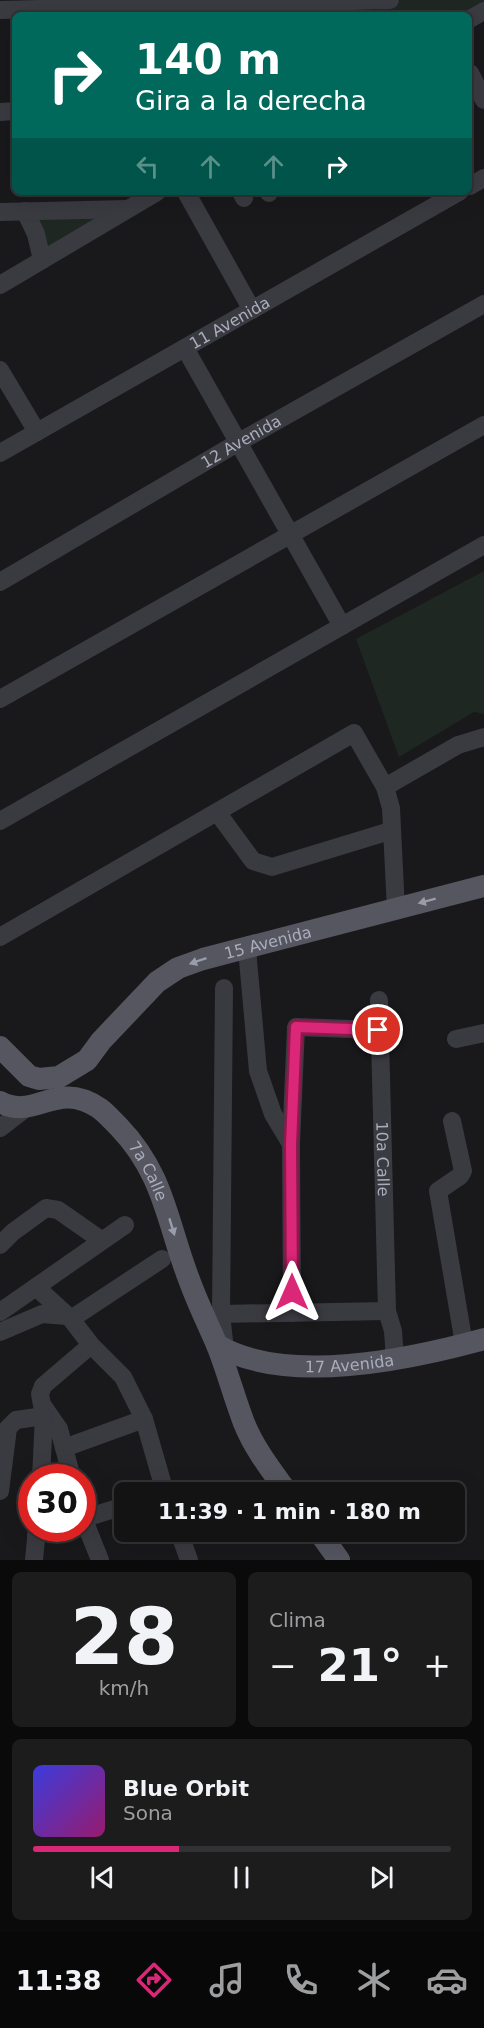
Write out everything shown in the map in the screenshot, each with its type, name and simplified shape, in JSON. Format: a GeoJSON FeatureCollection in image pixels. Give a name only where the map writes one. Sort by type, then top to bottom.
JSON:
{"type":"FeatureCollection","features":[{"type":"Feature","properties":{"kind":"main road","name":"15 Avenida"},"geometry":{"type":"LineString","coordinates":[[87,1060],[101,1041],[157,982],[178,968],[203,959],[484,886]]}},
{"type":"Feature","properties":{"kind":"main road"},"geometry":{"type":"LineString","coordinates":[[0,1047],[29,1076],[49,1080],[59,1077],[87,1060]]}},
{"type":"Feature","properties":{"kind":"main road"},"geometry":{"type":"LineString","coordinates":[[87,1060],[84,1077],[86,1086],[88,1094],[99,1108]]}},
{"type":"Feature","properties":{"kind":"main road"},"geometry":{"type":"LineString","coordinates":[[11,1105],[24,1092],[22,1069]]}},
{"type":"Feature","properties":{"kind":"main road","name":"7a Calle"},"geometry":{"type":"LineString","coordinates":[[11,1105],[72,1096],[99,1108],[138,1147],[161,1191],[189,1281],[221,1334]]}},
{"type":"Feature","properties":{"kind":"main road"},"geometry":{"type":"LineString","coordinates":[[221,1334],[232,1388],[254,1443],[280,1482]]}},
{"type":"Feature","properties":{"kind":"main road","name":"17 Avenida"},"geometry":{"type":"LineString","coordinates":[[221,1334],[252,1359],[294,1365],[338,1366],[390,1360],[474,1341]]}},
{"type":"Feature","properties":{"kind":"main road"},"geometry":{"type":"LineString","coordinates":[[232,1388],[240,1372],[252,1359]]}},
{"type":"Feature","properties":{"kind":"main road"},"geometry":{"type":"LineString","coordinates":[[326,1542],[339,1560]]}},
{"type":"Feature","properties":{"kind":"street"},"geometry":{"type":"LineString","coordinates":[[0,10],[390,0]]}},
{"type":"Feature","properties":{"kind":"street"},"geometry":{"type":"LineString","coordinates":[[472,77],[484,100]]}},
{"type":"Feature","properties":{"kind":"street"},"geometry":{"type":"LineString","coordinates":[[0,285],[152,195]]}},
{"type":"Feature","properties":{"kind":"street"},"geometry":{"type":"LineString","coordinates":[[188,195],[252,310]]}},
{"type":"Feature","properties":{"kind":"street","name":"11 Avenida"},"geometry":{"type":"LineString","coordinates":[[0,453],[454,195]]}},
{"type":"Feature","properties":{"kind":"street"},"geometry":{"type":"LineString","coordinates":[[0,212],[130,209]]}},
{"type":"Feature","properties":{"kind":"street"},"geometry":{"type":"LineString","coordinates":[[25,211],[36,234],[42,260]]}},
{"type":"Feature","properties":{"kind":"street","name":"12 Avenida"},"geometry":{"type":"LineString","coordinates":[[0,582],[239,442],[484,304]]}},
{"type":"Feature","properties":{"kind":"street"},"geometry":{"type":"LineString","coordinates":[[185,348],[342,626]]}},
{"type":"Feature","properties":{"kind":"street"},"geometry":{"type":"LineString","coordinates":[[0,370],[37,432]]}},
{"type":"Feature","properties":{"kind":"street"},"geometry":{"type":"LineString","coordinates":[[0,699],[484,425]]}},
{"type":"Feature","properties":{"kind":"street"},"geometry":{"type":"LineString","coordinates":[[0,821],[484,545]]}},
{"type":"Feature","properties":{"kind":"street"},"geometry":{"type":"LineString","coordinates":[[0,938],[354,733],[384,788],[391,808],[390,831],[396,910]]}},
{"type":"Feature","properties":{"kind":"street"},"geometry":{"type":"LineString","coordinates":[[384,788],[458,746],[484,737]]}},
{"type":"Feature","properties":{"kind":"street"},"geometry":{"type":"LineString","coordinates":[[217,812],[254,861],[272,867],[390,831]]}},
{"type":"Feature","properties":{"kind":"street"},"geometry":{"type":"LineString","coordinates":[[247,949],[258,1071],[273,1114],[291,1144]]}},
{"type":"Feature","properties":{"kind":"street"},"geometry":{"type":"LineString","coordinates":[[224,988],[221,1334],[292,1313],[387,1314]]}},
{"type":"Feature","properties":{"kind":"street","name":"10a Calle"},"geometry":{"type":"LineString","coordinates":[[379,1000],[387,1314],[382,1330],[390,1360]]}},
{"type":"Feature","properties":{"kind":"street"},"geometry":{"type":"LineString","coordinates":[[292,1313],[291,1144],[296,1027],[378,1030]]}},
{"type":"Feature","properties":{"kind":"street"},"geometry":{"type":"LineString","coordinates":[[456,1039],[484,1033]]}},
{"type":"Feature","properties":{"kind":"street"},"geometry":{"type":"LineString","coordinates":[[0,1128],[11,1105]]}},
{"type":"Feature","properties":{"kind":"street"},"geometry":{"type":"LineString","coordinates":[[452,1121],[463,1171],[460,1176],[438,1191],[474,1341]]}},
{"type":"Feature","properties":{"kind":"street"},"geometry":{"type":"LineString","coordinates":[[0,1245],[13,1232],[46,1208],[58,1210],[101,1240]]}},
{"type":"Feature","properties":{"kind":"street"},"geometry":{"type":"LineString","coordinates":[[0,1312],[125,1225]]}},
{"type":"Feature","properties":{"kind":"street"},"geometry":{"type":"LineString","coordinates":[[0,1332],[42,1314],[69,1318],[162,1259]]}},
{"type":"Feature","properties":{"kind":"street"},"geometry":{"type":"LineString","coordinates":[[36,1287],[69,1318],[91,1345],[123,1377],[144,1419],[162,1482]]}},
{"type":"Feature","properties":{"kind":"street"},"geometry":{"type":"LineString","coordinates":[[41,1464],[43,1411],[40,1394],[43,1386],[91,1345]]}},
{"type":"Feature","properties":{"kind":"street"},"geometry":{"type":"LineString","coordinates":[[0,1491],[7,1432],[10,1425],[16,1420],[43,1411]]}},
{"type":"Feature","properties":{"kind":"street"},"geometry":{"type":"LineString","coordinates":[[43,1411],[54,1420],[68,1464]]}},
{"type":"Feature","properties":{"kind":"street"},"geometry":{"type":"LineString","coordinates":[[64,1448],[144,1419]]}},
{"type":"Feature","properties":{"kind":"street"},"geometry":{"type":"LineString","coordinates":[[96,1514],[114,1509]]}},
{"type":"Feature","properties":{"kind":"street"},"geometry":{"type":"LineString","coordinates":[[34,1560],[36,1542]]}},
{"type":"Feature","properties":{"kind":"street"},"geometry":{"type":"LineString","coordinates":[[93,1542],[100,1560]]}},
{"type":"Feature","properties":{"kind":"street"},"geometry":{"type":"LineString","coordinates":[[183,1542],[189,1560]]}},
{"type":"Feature","properties":{"kind":"shaded area"},"geometry":{"type":"Polygon","coordinates":[[[401,0],[484,0],[466,12],[383,12],[360,3],[401,0]]]}},
{"type":"Feature","properties":{"kind":"shaded area"},"geometry":{"type":"Polygon","coordinates":[[[103,215],[46,249],[35,216],[103,215]]]}},
{"type":"Feature","properties":{"kind":"shaded area"},"geometry":{"type":"Polygon","coordinates":[[[484,571],[484,714],[474,712],[399,757],[356,639],[484,571]]]}},
{"type":"Feature","properties":{"kind":"route"},"geometry":{"type":"LineString","coordinates":[[292,1292],[291,1144],[296,1027],[378,1030]]}}]}
